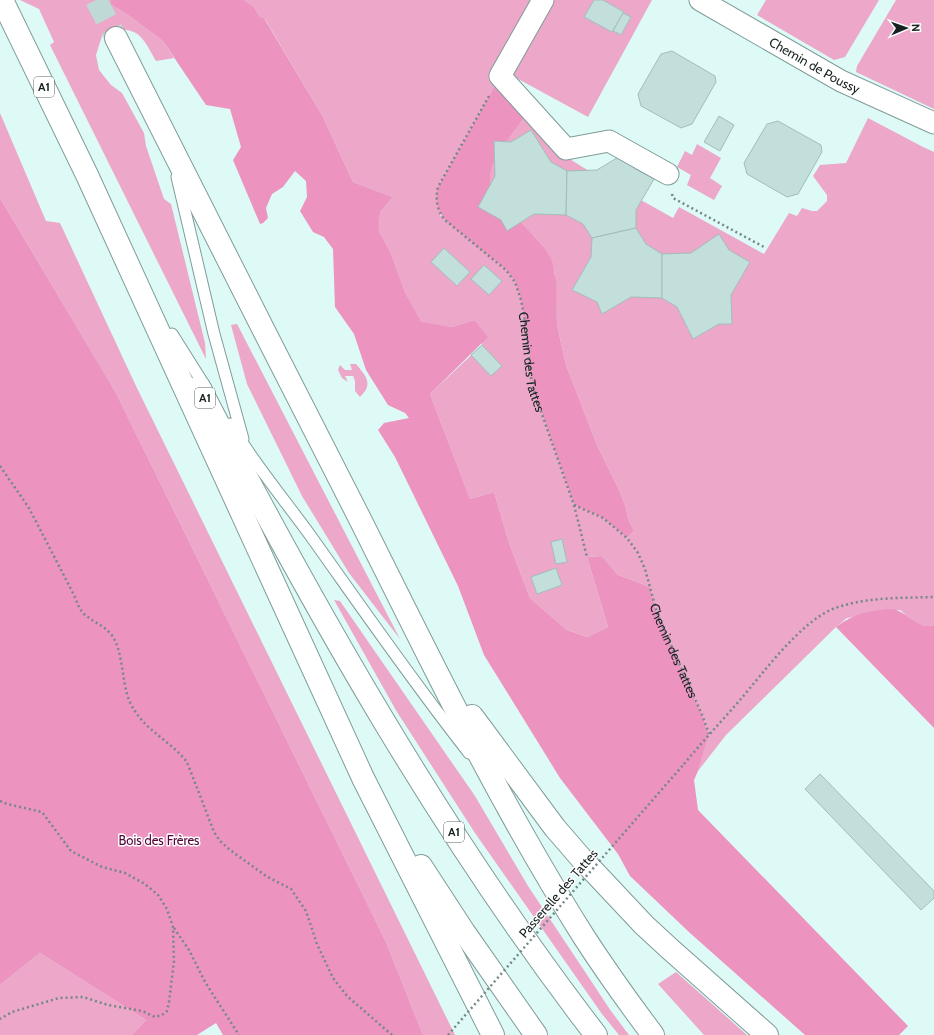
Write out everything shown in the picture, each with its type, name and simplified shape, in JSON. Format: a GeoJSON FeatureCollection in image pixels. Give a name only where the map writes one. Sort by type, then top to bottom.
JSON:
{"type":"FeatureCollection","features":[{"type":"Feature","properties":{"kind":"highway","name":"A1"},"geometry":{"type":"LineString","coordinates":[[2,0],[87,175],[325,620],[374,705],[436,805],[507,913],[544,966],[596,1035]]}},
{"type":"Feature","properties":{"kind":"highway"},"geometry":{"type":"LineString","coordinates":[[116,38],[431,661],[522,834],[585,938],[618,988],[653,1035]]}},
{"type":"Feature","properties":{"kind":"highway"},"geometry":{"type":"LineString","coordinates":[[87,175],[363,778],[493,1035]]}},
{"type":"Feature","properties":{"kind":"highway"},"geometry":{"type":"LineString","coordinates":[[431,661],[555,828],[581,858],[649,929],[767,1035]]}},
{"type":"Feature","properties":{"kind":"highway"},"geometry":{"type":"LineString","coordinates":[[363,778],[464,932],[536,1035]]}},
{"type":"Feature","properties":{"kind":"street"},"geometry":{"type":"LineString","coordinates":[[543,0],[500,76],[566,149],[609,141],[668,174]]}},
{"type":"Feature","properties":{"kind":"street","name":"Chemin de Poussy"},"geometry":{"type":"LineString","coordinates":[[700,0],[841,81],[934,123]]}},
{"type":"Feature","properties":{"kind":"lane"},"geometry":{"type":"LineString","coordinates":[[167,141],[184,204],[214,334],[246,450],[275,529]]}},
{"type":"Feature","properties":{"kind":"lane"},"geometry":{"type":"LineString","coordinates":[[172,334],[246,450],[284,498],[429,703],[499,790]]}},
{"type":"Feature","properties":{"kind":"path","name":"Chemin des Tattes"},"geometry":{"type":"LineString","coordinates":[[500,76],[438,187],[437,202],[440,215],[506,270],[515,282],[521,300],[525,321],[532,386],[574,505],[603,518],[627,538],[638,553],[645,569],[657,613],[709,734]]}},
{"type":"Feature","properties":{"kind":"path"},"geometry":{"type":"LineString","coordinates":[[668,174],[673,198],[764,247]]}},
{"type":"Feature","properties":{"kind":"path"},"geometry":{"type":"LineString","coordinates":[[0,466],[29,508],[74,595],[78,607],[85,615],[108,631],[114,639],[129,699],[138,716],[149,729],[180,753],[187,762],[214,832],[220,841],[266,876],[291,890],[306,911],[317,944],[333,978],[347,996],[392,1035]]}},
{"type":"Feature","properties":{"kind":"path"},"geometry":{"type":"LineString","coordinates":[[574,505],[586,557]]}},
{"type":"Feature","properties":{"kind":"path"},"geometry":{"type":"LineString","coordinates":[[709,734],[795,636],[820,616],[833,609],[864,601],[934,597]]}},
{"type":"Feature","properties":{"kind":"path","name":"Passerelle des Tattes"},"geometry":{"type":"LineString","coordinates":[[448,1035],[709,734]]}},
{"type":"Feature","properties":{"kind":"path"},"geometry":{"type":"LineString","coordinates":[[0,802],[42,812],[71,851],[102,867],[125,872],[145,884],[158,895],[167,909],[173,927],[189,950],[204,982],[239,1035]]}},
{"type":"Feature","properties":{"kind":"path"},"geometry":{"type":"LineString","coordinates":[[0,1019],[12,1012],[48,1000],[70,997],[83,998],[142,1012],[155,1017],[162,1015],[167,1011],[173,977],[173,927]]}},
{"type":"Feature","properties":{"kind":"shaded area"},"geometry":{"type":"Polygon","coordinates":[[[20,0],[111,0],[110,4],[128,15],[163,41],[174,58],[156,61],[142,39],[133,32],[127,30],[115,31],[102,36],[96,55],[99,70],[111,85],[122,93],[144,133],[146,146],[164,199],[171,204],[205,343],[206,359],[50,45],[54,42],[39,9],[20,0]]]}},
{"type":"Feature","properties":{"kind":"shaded area"},"geometry":{"type":"Polygon","coordinates":[[[244,0],[532,0],[500,76],[438,187],[437,193],[440,215],[506,270],[515,282],[521,300],[531,376],[535,394],[574,505],[603,518],[627,538],[634,531],[628,519],[626,508],[620,492],[597,445],[566,365],[557,325],[555,273],[544,247],[523,224],[496,204],[490,187],[490,175],[496,156],[527,114],[565,156],[584,168],[673,218],[679,207],[764,254],[789,213],[797,216],[802,208],[817,211],[827,201],[827,195],[813,176],[820,165],[846,163],[868,118],[934,152],[934,625],[924,626],[912,620],[900,610],[847,618],[726,735],[698,771],[709,733],[657,613],[650,587],[618,575],[602,556],[587,557],[608,627],[587,637],[567,630],[530,598],[509,543],[494,492],[470,499],[430,394],[482,345],[474,320],[452,327],[421,323],[405,292],[391,253],[379,231],[380,212],[393,197],[353,182],[322,115],[265,19],[260,17],[254,7],[244,0]]]}},
{"type":"Feature","properties":{"kind":"shaded area"},"geometry":{"type":"Polygon","coordinates":[[[551,0],[652,0],[588,117],[509,74],[551,0]]]}},
{"type":"Feature","properties":{"kind":"shaded area"},"geometry":{"type":"Polygon","coordinates":[[[766,0],[879,0],[845,57],[834,60],[757,15],[766,0]]]}},
{"type":"Feature","properties":{"kind":"shaded area"},"geometry":{"type":"Polygon","coordinates":[[[896,0],[934,0],[934,109],[856,72],[857,66],[896,0]]]}},
{"type":"Feature","properties":{"kind":"shaded area"},"geometry":{"type":"Polygon","coordinates":[[[0,113],[46,221],[60,223],[136,386],[455,1035],[423,1035],[386,942],[115,391],[0,198],[0,113]]]}},
{"type":"Feature","properties":{"kind":"shaded area"},"geometry":{"type":"Polygon","coordinates":[[[697,144],[721,158],[710,178],[722,186],[714,200],[687,185],[691,175],[677,167],[685,151],[692,155],[697,144]]]}},
{"type":"Feature","properties":{"kind":"shaded area"},"geometry":{"type":"Polygon","coordinates":[[[237,324],[400,639],[349,573],[302,496],[247,384],[231,325],[237,324]]]}},
{"type":"Feature","properties":{"kind":"shaded area"},"geometry":{"type":"Polygon","coordinates":[[[350,364],[356,364],[363,372],[367,380],[367,388],[360,397],[355,391],[355,381],[353,376],[345,376],[348,382],[342,378],[338,370],[340,365],[345,370],[352,370],[350,364]]]}},
{"type":"Feature","properties":{"kind":"shaded area"},"geometry":{"type":"Polygon","coordinates":[[[334,600],[340,601],[475,796],[528,886],[611,1011],[629,1035],[619,1035],[602,1014],[475,833],[397,712],[334,600]]]}},
{"type":"Feature","properties":{"kind":"shaded area"},"geometry":{"type":"Polygon","coordinates":[[[40,953],[146,1020],[132,1035],[0,1035],[0,985],[40,953]]]}},
{"type":"Feature","properties":{"kind":"shaded area"},"geometry":{"type":"Polygon","coordinates":[[[676,972],[747,1035],[704,1035],[658,984],[676,972]]]}},
{"type":"Feature","properties":{"kind":"green space"},"geometry":{"type":"Polygon","coordinates":[[[111,0],[244,0],[254,7],[260,17],[264,18],[322,115],[353,182],[393,197],[380,212],[379,231],[391,253],[405,292],[421,322],[452,327],[474,320],[488,337],[430,394],[470,499],[494,492],[509,543],[530,598],[567,630],[587,637],[608,627],[587,557],[602,556],[618,575],[650,587],[657,613],[709,734],[694,780],[698,810],[908,1026],[899,1035],[805,1035],[690,933],[630,876],[618,854],[560,778],[484,655],[458,586],[395,457],[378,430],[384,423],[409,418],[405,413],[388,405],[366,370],[354,334],[335,307],[333,249],[324,237],[313,232],[300,211],[307,197],[306,181],[295,171],[283,187],[272,194],[266,208],[268,218],[260,224],[233,160],[241,147],[230,109],[206,105],[163,41],[128,15],[110,4],[111,0]]]}},
{"type":"Feature","properties":{"kind":"green space"},"geometry":{"type":"Polygon","coordinates":[[[500,76],[527,114],[496,156],[490,175],[490,187],[496,204],[523,224],[544,247],[552,261],[556,280],[557,325],[566,365],[597,445],[620,492],[626,508],[628,519],[634,531],[627,538],[603,518],[574,505],[535,394],[531,376],[521,300],[515,282],[506,270],[445,220],[438,209],[438,187],[500,76]]]}},
{"type":"Feature","properties":{"kind":"green space","name":"Bois des Frères"},"geometry":{"type":"Polygon","coordinates":[[[0,198],[115,391],[386,942],[423,1035],[223,1035],[216,1023],[197,1035],[132,1035],[146,1020],[40,953],[0,985],[0,198]]]}},
{"type":"Feature","properties":{"kind":"green space"},"geometry":{"type":"Polygon","coordinates":[[[892,609],[903,613],[922,625],[934,625],[934,728],[836,627],[849,619],[862,614],[877,610],[892,609]]]}},
{"type":"Feature","properties":{"kind":"building"},"geometry":{"type":"Polygon","coordinates":[[[594,0],[603,0],[624,12],[612,32],[584,17],[594,0]]]}},
{"type":"Feature","properties":{"kind":"building"},"geometry":{"type":"Polygon","coordinates":[[[623,13],[631,17],[621,35],[613,31],[623,13]]]}},
{"type":"Feature","properties":{"kind":"building"},"geometry":{"type":"Polygon","coordinates":[[[672,51],[715,76],[716,82],[692,124],[681,128],[641,106],[638,94],[661,54],[672,51]]]}},
{"type":"Feature","properties":{"kind":"building"},"geometry":{"type":"Polygon","coordinates":[[[719,116],[734,125],[720,151],[704,142],[719,116]]]}},
{"type":"Feature","properties":{"kind":"building"},"geometry":{"type":"Polygon","coordinates":[[[778,121],[821,145],[822,152],[798,194],[787,197],[747,174],[744,163],[767,124],[778,121]]]}},
{"type":"Feature","properties":{"kind":"building"},"geometry":{"type":"Polygon","coordinates":[[[531,130],[551,162],[567,171],[566,215],[534,214],[507,231],[501,220],[478,207],[495,176],[494,141],[511,142],[531,130]]]}},
{"type":"Feature","properties":{"kind":"building"},"geometry":{"type":"Polygon","coordinates":[[[625,153],[634,168],[654,179],[636,210],[636,228],[592,238],[583,224],[566,215],[567,171],[597,170],[625,153]]]}},
{"type":"Feature","properties":{"kind":"building"},"geometry":{"type":"Polygon","coordinates":[[[636,228],[646,244],[662,254],[662,298],[631,297],[602,314],[597,302],[572,290],[591,257],[592,238],[636,228]]]}},
{"type":"Feature","properties":{"kind":"building"},"geometry":{"type":"Polygon","coordinates":[[[719,234],[729,250],[750,262],[731,295],[732,324],[719,324],[693,339],[677,307],[662,298],[662,254],[691,253],[719,234]]]}},
{"type":"Feature","properties":{"kind":"building"},"geometry":{"type":"Polygon","coordinates":[[[444,248],[470,272],[457,286],[431,262],[444,248]]]}},
{"type":"Feature","properties":{"kind":"building"},"geometry":{"type":"Polygon","coordinates":[[[484,265],[502,281],[489,295],[471,279],[484,265]]]}},
{"type":"Feature","properties":{"kind":"building"},"geometry":{"type":"Polygon","coordinates":[[[482,345],[502,366],[491,376],[471,355],[482,345]]]}},
{"type":"Feature","properties":{"kind":"building"},"geometry":{"type":"Polygon","coordinates":[[[562,539],[567,562],[556,564],[551,542],[562,539]]]}},
{"type":"Feature","properties":{"kind":"building"},"geometry":{"type":"Polygon","coordinates":[[[556,568],[562,585],[537,594],[531,577],[556,568]]]}},
{"type":"Feature","properties":{"kind":"building"},"geometry":{"type":"Polygon","coordinates":[[[820,774],[934,891],[934,898],[921,910],[805,789],[820,774]]]}},
{"type":"Feature","properties":{"kind":"tunnel"},"geometry":{"type":"LineString","coordinates":[[96,0],[116,38]]}}]}
